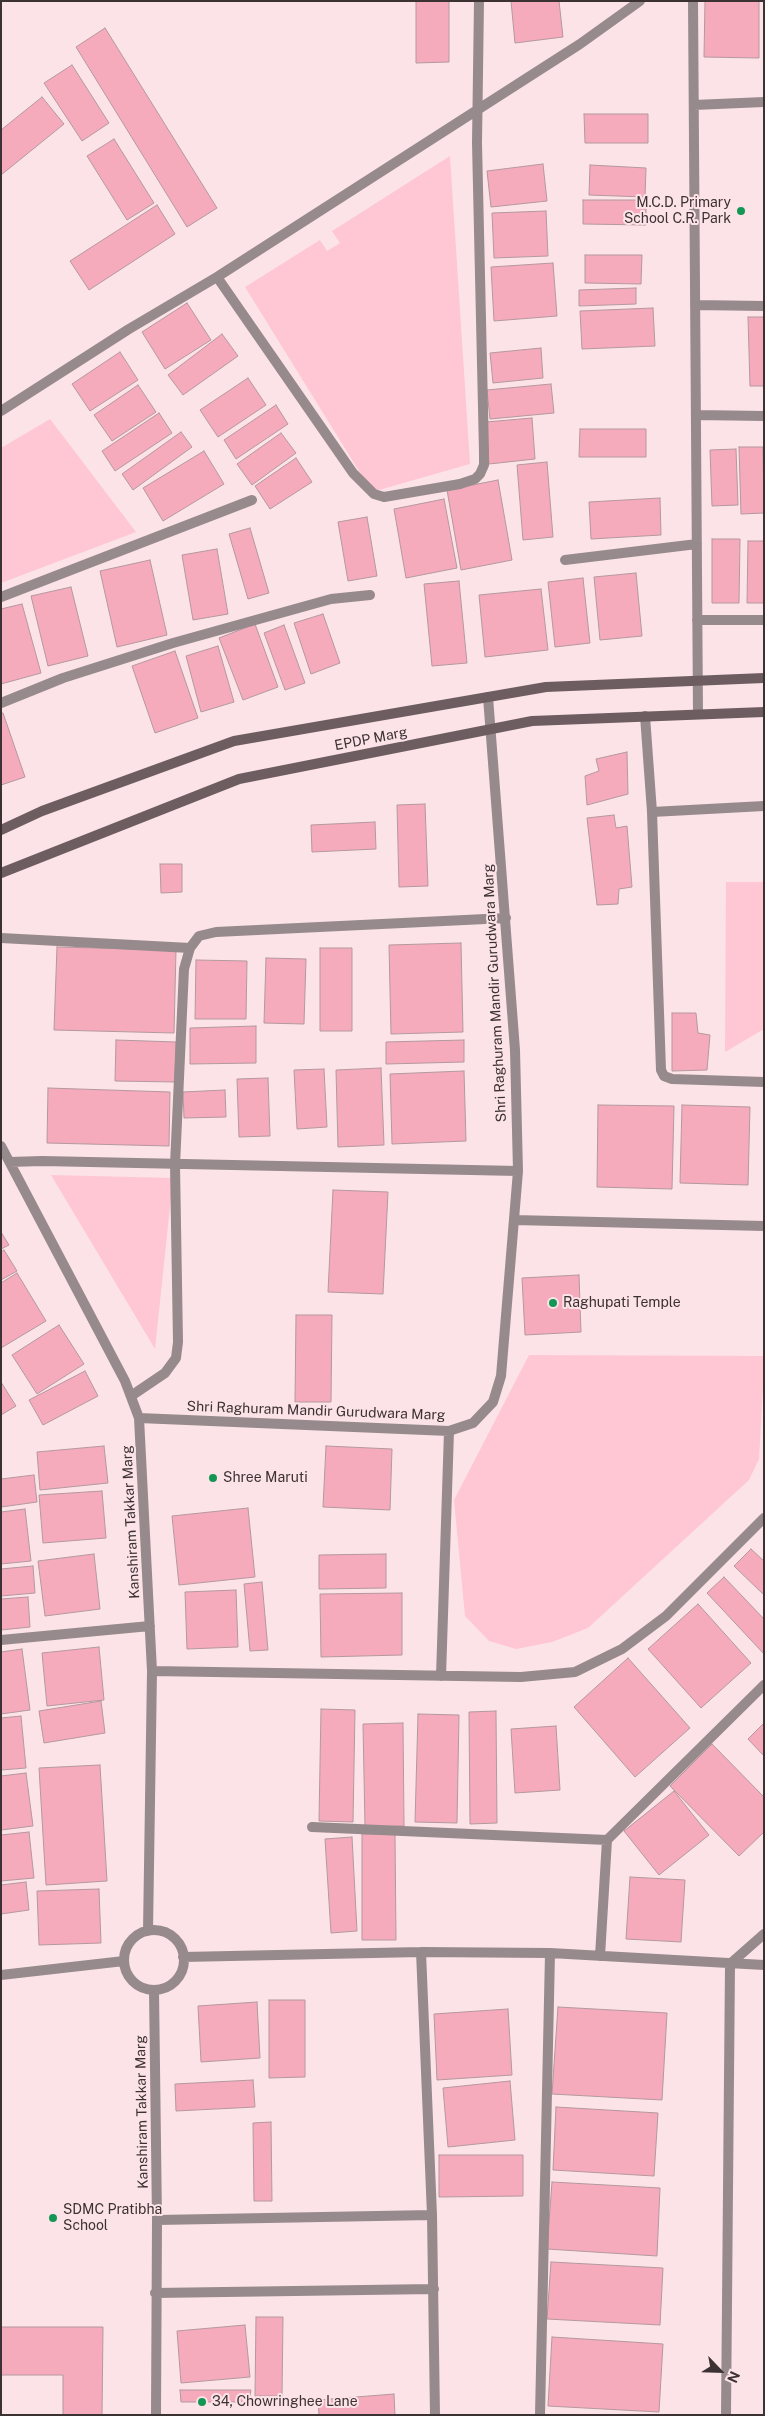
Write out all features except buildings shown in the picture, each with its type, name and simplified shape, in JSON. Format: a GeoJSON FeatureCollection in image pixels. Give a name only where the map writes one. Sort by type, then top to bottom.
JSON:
{"type":"FeatureCollection","features":[{"type":"Feature","properties":{"kind":"main road","name":"EPDP Marg"},"geometry":{"type":"LineString","coordinates":[[1,830],[42,811],[234,741],[546,687],[764,678]]}},
{"type":"Feature","properties":{"kind":"main road","name":"EPDP Marg"},"geometry":{"type":"LineString","coordinates":[[1,873],[239,779],[532,721],[764,712]]}},
{"type":"Feature","properties":{"kind":"street"},"geometry":{"type":"LineString","coordinates":[[217,278],[353,473],[374,494],[384,497],[460,484],[476,479],[484,465],[477,110],[478,1]]}},
{"type":"Feature","properties":{"kind":"street"},"geometry":{"type":"LineString","coordinates":[[1,411],[129,328],[217,278],[580,44],[640,1]]}},
{"type":"Feature","properties":{"kind":"street"},"geometry":{"type":"LineString","coordinates":[[693,1],[698,714]]}},
{"type":"Feature","properties":{"kind":"street"},"geometry":{"type":"LineString","coordinates":[[694,105],[764,102]]}},
{"type":"Feature","properties":{"kind":"street"},"geometry":{"type":"LineString","coordinates":[[695,305],[764,306]]}},
{"type":"Feature","properties":{"kind":"street"},"geometry":{"type":"LineString","coordinates":[[696,415],[764,416]]}},
{"type":"Feature","properties":{"kind":"street"},"geometry":{"type":"LineString","coordinates":[[1,597],[252,500]]}},
{"type":"Feature","properties":{"kind":"street"},"geometry":{"type":"LineString","coordinates":[[565,560],[697,544]]}},
{"type":"Feature","properties":{"kind":"street"},"geometry":{"type":"LineString","coordinates":[[1,703],[63,678],[173,642],[331,600],[370,595]]}},
{"type":"Feature","properties":{"kind":"street"},"geometry":{"type":"LineString","coordinates":[[697,620],[764,620]]}},
{"type":"Feature","properties":{"kind":"street","name":"Shri Raghuram Mandir Gurudwara Marg"},"geometry":{"type":"LineString","coordinates":[[139,1418],[449,1431],[473,1423],[493,1402],[502,1376],[518,1171],[515,1050],[488,697]]}},
{"type":"Feature","properties":{"kind":"street"},"geometry":{"type":"LineString","coordinates":[[645,716],[652,812],[661,1070],[664,1076],[672,1079],[764,1082]]}},
{"type":"Feature","properties":{"kind":"street"},"geometry":{"type":"LineString","coordinates":[[652,812],[764,806]]}},
{"type":"Feature","properties":{"kind":"street"},"geometry":{"type":"LineString","coordinates":[[131,1396],[165,1373],[176,1358],[178,1342],[176,1165],[184,969],[190,948],[199,936],[216,932],[506,918]]}},
{"type":"Feature","properties":{"kind":"street"},"geometry":{"type":"LineString","coordinates":[[1,938],[190,948]]}},
{"type":"Feature","properties":{"kind":"street","name":"Kanshiram Takkar Marg"},"geometry":{"type":"LineString","coordinates":[[1,1146],[125,1381],[139,1418],[152,1671],[148,1931]]}},
{"type":"Feature","properties":{"kind":"street"},"geometry":{"type":"LineString","coordinates":[[10,1162],[42,1161],[518,1171]]}},
{"type":"Feature","properties":{"kind":"street"},"geometry":{"type":"LineString","coordinates":[[514,1220],[764,1226]]}},
{"type":"Feature","properties":{"kind":"street"},"geometry":{"type":"LineString","coordinates":[[441,1676],[449,1431]]}},
{"type":"Feature","properties":{"kind":"street"},"geometry":{"type":"LineString","coordinates":[[152,1671],[521,1678],[575,1672],[622,1650],[666,1616],[764,1518]]}},
{"type":"Feature","properties":{"kind":"street"},"geometry":{"type":"LineString","coordinates":[[1,1640],[150,1626]]}},
{"type":"Feature","properties":{"kind":"street"},"geometry":{"type":"LineString","coordinates":[[600,1956],[607,1840],[764,1685]]}},
{"type":"Feature","properties":{"kind":"street"},"geometry":{"type":"LineString","coordinates":[[312,1827],[607,1840]]}},
{"type":"Feature","properties":{"kind":"street"},"geometry":{"type":"LineString","coordinates":[[159,1930],[168,1934],[179,1944],[183,1956],[183,1968],[178,1978],[167,1987],[154,1990],[143,1988],[133,1982],[127,1972],[124,1961],[126,1950],[132,1940],[148,1931],[159,1930]]}},
{"type":"Feature","properties":{"kind":"street"},"geometry":{"type":"LineString","coordinates":[[726,2415],[730,1964],[764,1934]]}},
{"type":"Feature","properties":{"kind":"street"},"geometry":{"type":"LineString","coordinates":[[183,1956],[421,1952],[550,1953],[764,1965]]}},
{"type":"Feature","properties":{"kind":"street"},"geometry":{"type":"LineString","coordinates":[[421,1952],[432,2215],[434,2415]]}},
{"type":"Feature","properties":{"kind":"street"},"geometry":{"type":"LineString","coordinates":[[540,2415],[550,1953]]}},
{"type":"Feature","properties":{"kind":"street"},"geometry":{"type":"LineString","coordinates":[[1,1975],[124,1961]]}},
{"type":"Feature","properties":{"kind":"street","name":"Kanshiram Takkar Marg"},"geometry":{"type":"LineString","coordinates":[[154,1990],[157,2220],[155,2293],[156,2415]]}},
{"type":"Feature","properties":{"kind":"street"},"geometry":{"type":"LineString","coordinates":[[157,2220],[432,2215]]}},
{"type":"Feature","properties":{"kind":"street"},"geometry":{"type":"LineString","coordinates":[[155,2293],[434,2289]]}},
{"type":"Feature","properties":{"kind":"shaded area"},"geometry":{"type":"Polygon","coordinates":[[[450,156],[470,464],[372,492],[245,287],[320,240],[327,251],[340,243],[332,231],[450,156]]]}},
{"type":"Feature","properties":{"kind":"shaded area"},"geometry":{"type":"Polygon","coordinates":[[[50,419],[136,532],[1,583],[1,448],[50,419]]]}},
{"type":"Feature","properties":{"kind":"shaded area"},"geometry":{"type":"Polygon","coordinates":[[[726,882],[764,882],[764,1029],[725,1052],[726,882]]]}},
{"type":"Feature","properties":{"kind":"shaded area"},"geometry":{"type":"Polygon","coordinates":[[[51,1175],[173,1178],[155,1349],[51,1175]]]}},
{"type":"Feature","properties":{"kind":"shaded area"},"geometry":{"type":"Polygon","coordinates":[[[529,1355],[764,1356],[764,1368],[759,1459],[749,1480],[588,1628],[552,1642],[516,1649],[489,1641],[465,1616],[454,1500],[529,1355]]]}},
{"type":"Feature","properties":{"kind":"place","name":"M.C.D. Primary School C.R. Park"},"geometry":{"type":"Point","coordinates":[741,211]}},
{"type":"Feature","properties":{"kind":"place","name":"Raghupati Temple"},"geometry":{"type":"Point","coordinates":[553,1303]}},
{"type":"Feature","properties":{"kind":"place","name":"Shree Maruti"},"geometry":{"type":"Point","coordinates":[213,1478]}},
{"type":"Feature","properties":{"kind":"place","name":"SDMC Pratibha School"},"geometry":{"type":"Point","coordinates":[53,2218]}},
{"type":"Feature","properties":{"kind":"place","name":"34, Chowringhee Lane"},"geometry":{"type":"Point","coordinates":[202,2402]}}]}
